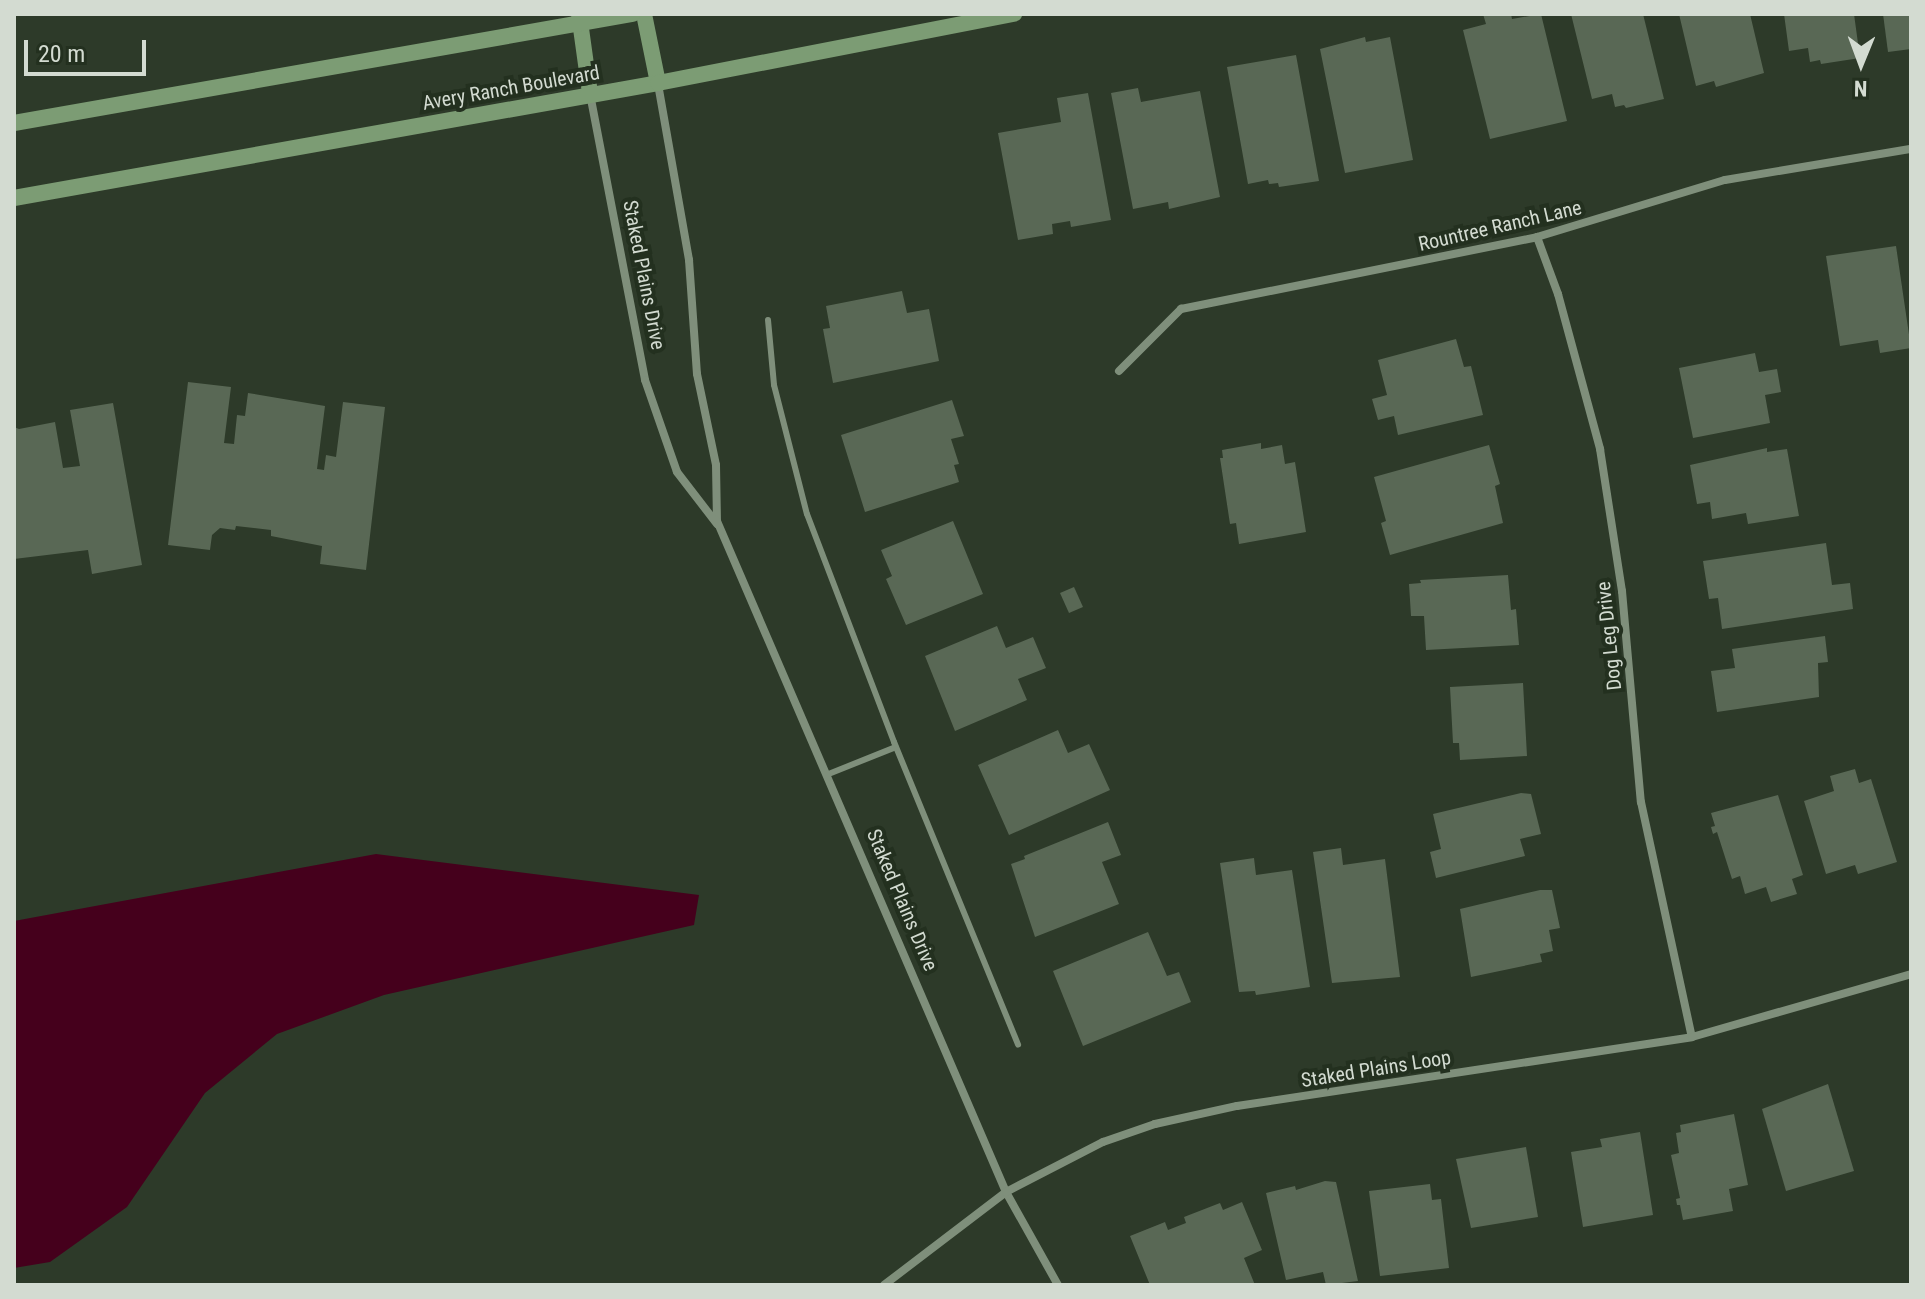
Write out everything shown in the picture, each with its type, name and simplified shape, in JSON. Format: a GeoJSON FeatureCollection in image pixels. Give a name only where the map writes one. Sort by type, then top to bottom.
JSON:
{"type":"FeatureCollection","features":[{"type":"Feature","properties":{"kind":"main road"},"geometry":{"type":"LineString","coordinates":[[14,123],[579,18],[632,14]]}},
{"type":"Feature","properties":{"kind":"main road","name":"Staked Plains Drive"},"geometry":{"type":"LineString","coordinates":[[644,14],[658,83]]}},
{"type":"Feature","properties":{"kind":"main road","name":"Avery Ranch Boulevard"},"geometry":{"type":"LineString","coordinates":[[14,198],[658,83],[1014,14]]}},
{"type":"Feature","properties":{"kind":"main road","name":"Staked Plains Drive"},"geometry":{"type":"LineString","coordinates":[[579,18],[590,93]]}},
{"type":"Feature","properties":{"kind":"street","name":"Staked Plains Drive"},"geometry":{"type":"LineString","coordinates":[[658,83],[689,260],[697,374],[716,465],[718,523]]}},
{"type":"Feature","properties":{"kind":"street","name":"Staked Plains Drive"},"geometry":{"type":"LineString","coordinates":[[590,93],[596,138],[645,380],[677,472],[718,523],[1006,1192],[1058,1285]]}},
{"type":"Feature","properties":{"kind":"street","name":"Rountree Ranch Lane"},"geometry":{"type":"LineString","coordinates":[[1119,371],[1181,309],[1537,237],[1725,180],[1911,149]]}},
{"type":"Feature","properties":{"kind":"street","name":"Dog Leg Drive"},"geometry":{"type":"LineString","coordinates":[[1537,237],[1558,294],[1600,449],[1622,591],[1641,802],[1692,1037]]}},
{"type":"Feature","properties":{"kind":"street","name":"Staked Plains Loop"},"geometry":{"type":"LineString","coordinates":[[884,1285],[1006,1192],[1103,1142],[1197,1112],[1692,1037],[1911,974]]}},
{"type":"Feature","properties":{"kind":"lane"},"geometry":{"type":"LineString","coordinates":[[768,320],[774,385],[807,514],[896,747],[1018,1045]]}},
{"type":"Feature","properties":{"kind":"lane"},"geometry":{"type":"LineString","coordinates":[[826,775],[896,747]]}},
{"type":"Feature","properties":{"kind":"shaded area"},"geometry":{"type":"Polygon","coordinates":[[[376,854],[699,895],[694,925],[384,995],[277,1034],[205,1093],[127,1207],[50,1262],[14,1268],[14,921],[376,854]]]}},
{"type":"Feature","properties":{"kind":"building"},"geometry":{"type":"Polygon","coordinates":[[[1483,14],[1511,14],[1512,19],[1541,14],[1567,121],[1490,139],[1463,30],[1486,24],[1483,14]]]}},
{"type":"Feature","properties":{"kind":"building"},"geometry":{"type":"Polygon","coordinates":[[[1571,14],[1643,14],[1664,99],[1626,108],[1624,105],[1615,107],[1612,94],[1592,99],[1571,14]]]}},
{"type":"Feature","properties":{"kind":"building"},"geometry":{"type":"Polygon","coordinates":[[[1679,14],[1750,14],[1764,73],[1716,87],[1714,81],[1696,86],[1679,14]]]}},
{"type":"Feature","properties":{"kind":"building"},"geometry":{"type":"Polygon","coordinates":[[[1784,14],[1854,14],[1860,58],[1821,64],[1820,60],[1810,62],[1808,48],[1789,51],[1784,14]]]}},
{"type":"Feature","properties":{"kind":"building"},"geometry":{"type":"Polygon","coordinates":[[[1883,14],[1911,14],[1911,49],[1888,52],[1883,14]]]}},
{"type":"Feature","properties":{"kind":"building"},"geometry":{"type":"Polygon","coordinates":[[[1365,37],[1366,42],[1390,37],[1413,160],[1345,173],[1320,49],[1365,37]]]}},
{"type":"Feature","properties":{"kind":"building"},"geometry":{"type":"Polygon","coordinates":[[[1296,55],[1319,181],[1279,187],[1278,183],[1269,184],[1268,180],[1248,184],[1227,67],[1296,55]]]}},
{"type":"Feature","properties":{"kind":"building"},"geometry":{"type":"Polygon","coordinates":[[[1138,88],[1141,102],[1200,91],[1220,197],[1169,209],[1168,202],[1133,209],[1111,93],[1138,88]]]}},
{"type":"Feature","properties":{"kind":"building"},"geometry":{"type":"Polygon","coordinates":[[[1088,93],[1111,220],[1071,227],[1070,221],[1052,224],[1053,234],[1018,240],[998,133],[1061,122],[1057,98],[1088,93]]]}},
{"type":"Feature","properties":{"kind":"building"},"geometry":{"type":"Polygon","coordinates":[[[1896,246],[1911,348],[1880,353],[1878,340],[1840,346],[1826,256],[1896,246]]]}},
{"type":"Feature","properties":{"kind":"building"},"geometry":{"type":"Polygon","coordinates":[[[902,291],[907,313],[929,309],[939,361],[833,383],[823,329],[830,328],[826,306],[902,291]]]}},
{"type":"Feature","properties":{"kind":"building"},"geometry":{"type":"Polygon","coordinates":[[[1456,339],[1464,367],[1471,366],[1483,415],[1398,435],[1394,416],[1378,420],[1372,399],[1387,395],[1378,360],[1456,339]]]}},
{"type":"Feature","properties":{"kind":"building"},"geometry":{"type":"Polygon","coordinates":[[[1755,353],[1759,372],[1777,369],[1781,392],[1765,395],[1770,423],[1693,438],[1679,368],[1755,353]]]}},
{"type":"Feature","properties":{"kind":"building"},"geometry":{"type":"Polygon","coordinates":[[[188,382],[231,387],[224,443],[234,444],[237,415],[245,416],[248,393],[325,406],[317,469],[324,470],[326,455],[336,457],[343,402],[385,407],[366,570],[320,564],[322,546],[271,536],[271,530],[236,526],[235,530],[220,528],[212,535],[210,550],[168,545],[188,382]]]}},
{"type":"Feature","properties":{"kind":"building"},"geometry":{"type":"Polygon","coordinates":[[[952,400],[964,436],[951,439],[959,464],[954,465],[959,482],[865,512],[841,435],[952,400]]]}},
{"type":"Feature","properties":{"kind":"building"},"geometry":{"type":"Polygon","coordinates":[[[113,403],[142,565],[92,574],[88,550],[14,559],[14,427],[19,429],[55,422],[63,468],[80,466],[70,410],[113,403]]]}},
{"type":"Feature","properties":{"kind":"building"},"geometry":{"type":"Polygon","coordinates":[[[1261,443],[1261,449],[1282,445],[1285,464],[1295,462],[1306,532],[1239,544],[1236,523],[1230,524],[1220,458],[1223,458],[1222,450],[1261,443]]]}},
{"type":"Feature","properties":{"kind":"building"},"geometry":{"type":"Polygon","coordinates":[[[1489,445],[1500,484],[1495,486],[1503,523],[1390,555],[1381,523],[1386,521],[1374,477],[1489,445]]]}},
{"type":"Feature","properties":{"kind":"building"},"geometry":{"type":"Polygon","coordinates":[[[1767,448],[1767,452],[1787,449],[1799,516],[1748,524],[1746,513],[1712,519],[1710,502],[1697,504],[1690,465],[1767,448]]]}},
{"type":"Feature","properties":{"kind":"building"},"geometry":{"type":"Polygon","coordinates":[[[953,521],[983,594],[906,625],[886,579],[892,576],[881,550],[953,521]]]}},
{"type":"Feature","properties":{"kind":"building"},"geometry":{"type":"Polygon","coordinates":[[[1826,543],[1832,585],[1850,583],[1853,609],[1722,629],[1718,598],[1709,599],[1703,561],[1826,543]]]}},
{"type":"Feature","properties":{"kind":"building"},"geometry":{"type":"Polygon","coordinates":[[[1508,575],[1511,610],[1516,609],[1519,645],[1426,650],[1424,616],[1411,616],[1409,584],[1421,583],[1420,580],[1508,575]]]}},
{"type":"Feature","properties":{"kind":"building"},"geometry":{"type":"Polygon","coordinates":[[[1074,587],[1083,607],[1069,613],[1060,593],[1074,587]]]}},
{"type":"Feature","properties":{"kind":"building"},"geometry":{"type":"Polygon","coordinates":[[[997,626],[1006,648],[1033,637],[1046,668],[1018,679],[1027,700],[955,731],[925,656],[997,626]]]}},
{"type":"Feature","properties":{"kind":"building"},"geometry":{"type":"Polygon","coordinates":[[[1825,636],[1828,662],[1818,663],[1819,697],[1717,712],[1711,671],[1735,668],[1732,649],[1825,636]]]}},
{"type":"Feature","properties":{"kind":"building"},"geometry":{"type":"Polygon","coordinates":[[[1523,683],[1527,756],[1460,760],[1459,743],[1453,743],[1450,687],[1523,683]]]}},
{"type":"Feature","properties":{"kind":"building"},"geometry":{"type":"Polygon","coordinates":[[[1058,730],[1068,753],[1089,744],[1110,790],[1009,835],[978,765],[1058,730]]]}},
{"type":"Feature","properties":{"kind":"building"},"geometry":{"type":"Polygon","coordinates":[[[1855,769],[1859,783],[1871,779],[1897,862],[1858,874],[1855,865],[1826,874],[1804,801],[1834,791],[1830,776],[1855,769]]]}},
{"type":"Feature","properties":{"kind":"building"},"geometry":{"type":"Polygon","coordinates":[[[1521,793],[1531,794],[1541,834],[1520,839],[1525,856],[1436,878],[1430,852],[1441,849],[1433,814],[1521,793]]]}},
{"type":"Feature","properties":{"kind":"building"},"geometry":{"type":"Polygon","coordinates":[[[1778,795],[1803,875],[1792,879],[1797,894],[1771,902],[1766,887],[1745,894],[1740,876],[1732,879],[1717,832],[1713,834],[1711,827],[1715,826],[1711,813],[1778,795]]]}},
{"type":"Feature","properties":{"kind":"building"},"geometry":{"type":"Polygon","coordinates":[[[1108,822],[1121,855],[1102,862],[1119,904],[1035,937],[1011,864],[1108,822]]]}},
{"type":"Feature","properties":{"kind":"building"},"geometry":{"type":"Polygon","coordinates":[[[1341,848],[1343,865],[1385,859],[1400,977],[1332,983],[1313,852],[1341,848]]]}},
{"type":"Feature","properties":{"kind":"building"},"geometry":{"type":"Polygon","coordinates":[[[1254,858],[1256,875],[1292,870],[1310,987],[1256,995],[1255,991],[1239,992],[1220,863],[1254,858]]]}},
{"type":"Feature","properties":{"kind":"building"},"geometry":{"type":"Polygon","coordinates":[[[1540,890],[1552,890],[1560,928],[1549,930],[1553,951],[1540,954],[1542,962],[1471,977],[1460,909],[1540,890]]]}},
{"type":"Feature","properties":{"kind":"building"},"geometry":{"type":"Polygon","coordinates":[[[1148,932],[1167,976],[1179,972],[1191,1002],[1083,1046],[1053,971],[1148,932]]]}},
{"type":"Feature","properties":{"kind":"building"},"geometry":{"type":"Polygon","coordinates":[[[1828,1084],[1854,1171],[1786,1191],[1762,1109],[1828,1084]]]}},
{"type":"Feature","properties":{"kind":"building"},"geometry":{"type":"Polygon","coordinates":[[[1734,1114],[1748,1185],[1729,1189],[1733,1211],[1683,1220],[1680,1205],[1677,1205],[1676,1199],[1680,1198],[1671,1155],[1679,1153],[1676,1133],[1681,1132],[1680,1125],[1734,1114]]]}},
{"type":"Feature","properties":{"kind":"building"},"geometry":{"type":"Polygon","coordinates":[[[1640,1132],[1653,1215],[1583,1227],[1571,1152],[1602,1147],[1600,1139],[1640,1132]]]}},
{"type":"Feature","properties":{"kind":"building"},"geometry":{"type":"Polygon","coordinates":[[[1526,1147],[1538,1217],[1471,1228],[1456,1159],[1526,1147]]]}},
{"type":"Feature","properties":{"kind":"building"},"geometry":{"type":"Polygon","coordinates":[[[1325,1181],[1336,1182],[1358,1281],[1326,1285],[1323,1272],[1286,1280],[1266,1193],[1295,1186],[1296,1190],[1325,1181]]]}},
{"type":"Feature","properties":{"kind":"building"},"geometry":{"type":"Polygon","coordinates":[[[1430,1184],[1432,1200],[1441,1199],[1449,1268],[1380,1276],[1369,1191],[1430,1184]]]}},
{"type":"Feature","properties":{"kind":"building"},"geometry":{"type":"Polygon","coordinates":[[[1242,1202],[1262,1250],[1244,1258],[1255,1285],[1150,1285],[1130,1236],[1165,1222],[1168,1230],[1186,1223],[1184,1217],[1220,1203],[1223,1210],[1242,1202]]]}}]}
